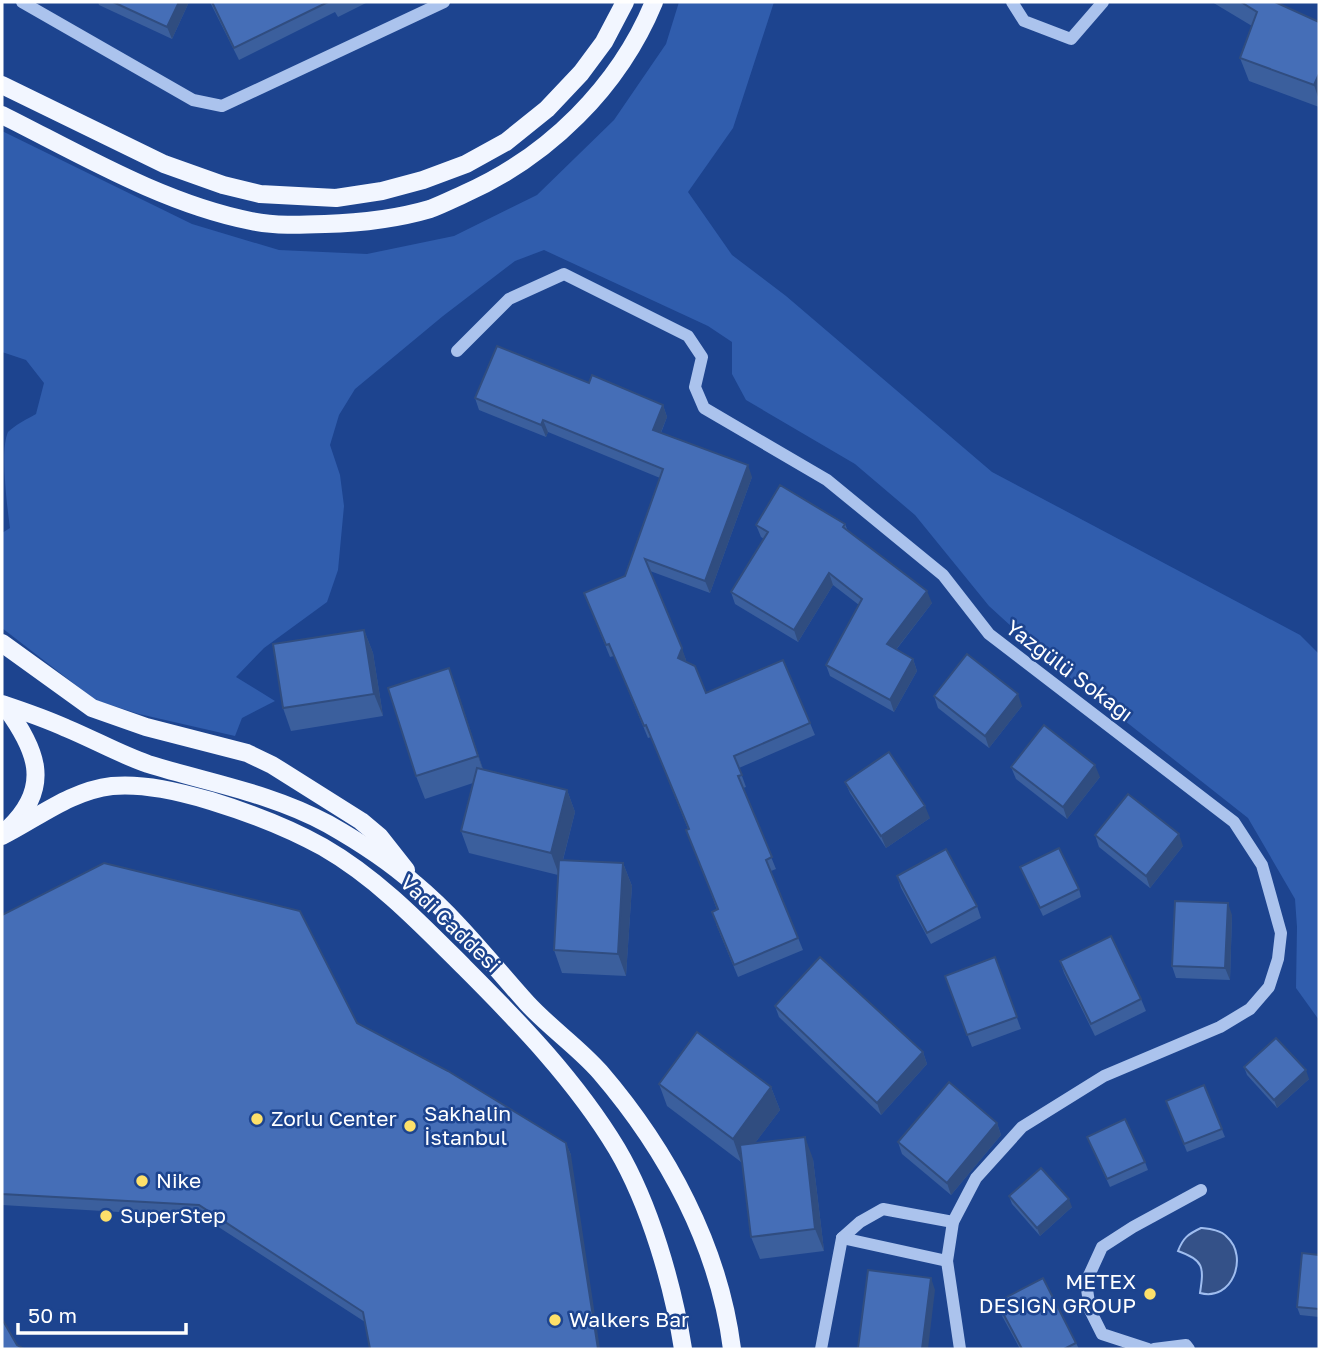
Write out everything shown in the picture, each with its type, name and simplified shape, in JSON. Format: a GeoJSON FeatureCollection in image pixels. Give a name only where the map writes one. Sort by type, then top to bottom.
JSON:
{"type":"FeatureCollection","features":[{"type":"Feature","properties":{"kind":"main road"},"geometry":{"type":"LineString","coordinates":[[2,85],[164,164],[223,185],[260,194],[336,198],[382,191],[423,180],[466,164],[506,142],[547,109],[581,73],[604,42],[625,2]]}},
{"type":"Feature","properties":{"kind":"main road"},"geometry":{"type":"LineString","coordinates":[[2,115],[147,186],[201,208],[253,222],[296,225],[385,219],[432,208],[477,188],[520,164],[561,132],[592,100],[618,66],[654,2]]}},
{"type":"Feature","properties":{"kind":"main road"},"geometry":{"type":"LineString","coordinates":[[2,643],[92,708],[146,727],[247,753],[302,782],[361,821],[380,837],[416,884]]}},
{"type":"Feature","properties":{"kind":"main road"},"geometry":{"type":"LineString","coordinates":[[3,705],[66,727],[112,751],[151,765],[247,790],[287,805],[327,824],[416,884]]}},
{"type":"Feature","properties":{"kind":"main road"},"geometry":{"type":"LineString","coordinates":[[2,835],[31,800],[36,775],[32,748],[3,705]]}},
{"type":"Feature","properties":{"kind":"main road","name":"Vadi Caddesi"},"geometry":{"type":"LineString","coordinates":[[2,835],[58,803],[78,795],[113,786],[153,788],[186,794],[268,820],[325,848],[357,870],[424,926],[492,996],[592,1109],[619,1152],[665,1264],[677,1310],[683,1349]]}},
{"type":"Feature","properties":{"kind":"main road","name":"Vadi Caddesi"},"geometry":{"type":"LineString","coordinates":[[416,884],[545,1023],[598,1070],[635,1114],[673,1173],[700,1230],[720,1290],[732,1349]]}},
{"type":"Feature","properties":{"kind":"street"},"geometry":{"type":"LineString","coordinates":[[22,2],[193,100],[222,106],[444,2]]}},
{"type":"Feature","properties":{"kind":"street"},"geometry":{"type":"LineString","coordinates":[[1012,2],[1024,21],[1071,38],[1103,2]]}},
{"type":"Feature","properties":{"kind":"street","name":"Yazgülü Sokağı"},"geometry":{"type":"LineString","coordinates":[[457,351],[509,299],[564,274],[688,336],[702,357],[695,387],[704,408],[827,480],[848,497],[943,575],[989,634],[1234,822],[1262,865],[1281,933],[1278,959],[1269,987],[1250,1009],[1220,1027],[1104,1076],[1022,1127],[976,1178],[954,1222],[947,1261],[960,1349]]}},
{"type":"Feature","properties":{"kind":"street"},"geometry":{"type":"LineString","coordinates":[[1148,1349],[1102,1334],[1090,1310],[1086,1282],[1102,1247],[1133,1227],[1201,1191]]}},
{"type":"Feature","properties":{"kind":"street"},"geometry":{"type":"LineString","coordinates":[[821,1349],[842,1238],[860,1222],[883,1209],[954,1222]]}},
{"type":"Feature","properties":{"kind":"street"},"geometry":{"type":"LineString","coordinates":[[842,1238],[947,1261]]}},
{"type":"Feature","properties":{"kind":"street"},"geometry":{"type":"LineString","coordinates":[[1154,1349],[1186,1345],[1189,1349]]}},
{"type":"Feature","properties":{"kind":"shaded area"},"geometry":{"type":"Polygon","coordinates":[[[679,2],[774,2],[733,128],[688,192],[732,255],[786,296],[992,472],[1300,635],[1319,654],[1319,1020],[1296,988],[1295,899],[1248,818],[1049,661],[989,606],[915,515],[855,464],[746,400],[732,374],[732,342],[708,326],[544,250],[515,261],[355,389],[339,415],[330,445],[340,475],[344,506],[338,570],[327,602],[264,648],[236,677],[275,701],[242,718],[235,736],[139,714],[95,700],[2,628],[2,533],[10,528],[5,478],[6,440],[11,429],[36,414],[44,383],[26,360],[2,352],[2,131],[192,224],[279,250],[367,254],[454,236],[537,195],[614,120],[666,44],[679,2]]]}},
{"type":"Feature","properties":{"kind":"shaded area"},"geometry":{"type":"Polygon","coordinates":[[[1201,1228],[1225,1235],[1237,1255],[1234,1276],[1228,1285],[1211,1294],[1200,1293],[1202,1271],[1197,1261],[1178,1251],[1186,1237],[1201,1228]]]}},
{"type":"Feature","properties":{"kind":"building"},"geometry":{"type":"Polygon","coordinates":[[[113,2],[179,2],[167,27],[113,2]]]}},
{"type":"Feature","properties":{"kind":"building"},"geometry":{"type":"Polygon","coordinates":[[[212,2],[328,2],[234,48],[212,2]]]}},
{"type":"Feature","properties":{"kind":"building"},"geometry":{"type":"Polygon","coordinates":[[[1241,2],[1275,2],[1319,22],[1319,74],[1314,85],[1240,58],[1257,12],[1241,2]]]}},
{"type":"Feature","properties":{"kind":"building"},"geometry":{"type":"Polygon","coordinates":[[[497,346],[589,383],[592,375],[663,405],[653,430],[748,465],[705,581],[645,559],[682,648],[678,658],[695,666],[706,693],[783,660],[810,723],[734,756],[742,775],[738,776],[772,857],[766,860],[798,938],[734,965],[712,912],[718,909],[686,830],[689,829],[646,725],[644,726],[584,593],[625,576],[663,469],[543,420],[541,425],[475,398],[497,346]]]}},
{"type":"Feature","properties":{"kind":"building"},"geometry":{"type":"Polygon","coordinates":[[[780,485],[845,524],[843,527],[927,591],[887,644],[913,659],[890,700],[826,665],[862,599],[829,573],[794,630],[731,592],[768,532],[756,525],[780,485]]]}},
{"type":"Feature","properties":{"kind":"building"},"geometry":{"type":"Polygon","coordinates":[[[364,630],[374,694],[283,708],[273,644],[364,630]]]}},
{"type":"Feature","properties":{"kind":"building"},"geometry":{"type":"Polygon","coordinates":[[[967,654],[1018,694],[985,736],[934,696],[967,654]]]}},
{"type":"Feature","properties":{"kind":"building"},"geometry":{"type":"Polygon","coordinates":[[[449,668],[478,756],[416,776],[388,688],[449,668]]]}},
{"type":"Feature","properties":{"kind":"building"},"geometry":{"type":"Polygon","coordinates":[[[1044,725],[1095,765],[1063,807],[1011,767],[1044,725]]]}},
{"type":"Feature","properties":{"kind":"building"},"geometry":{"type":"Polygon","coordinates":[[[889,752],[925,806],[881,836],[845,782],[889,752]]]}},
{"type":"Feature","properties":{"kind":"building"},"geometry":{"type":"Polygon","coordinates":[[[477,768],[567,790],[551,853],[461,831],[477,768]]]}},
{"type":"Feature","properties":{"kind":"building"},"geometry":{"type":"Polygon","coordinates":[[[1128,794],[1179,834],[1146,876],[1095,835],[1128,794]]]}},
{"type":"Feature","properties":{"kind":"building"},"geometry":{"type":"Polygon","coordinates":[[[1059,848],[1079,889],[1040,908],[1020,867],[1059,848]]]}},
{"type":"Feature","properties":{"kind":"building"},"geometry":{"type":"Polygon","coordinates":[[[946,849],[977,906],[927,933],[897,876],[946,849]]]}},
{"type":"Feature","properties":{"kind":"building"},"geometry":{"type":"Polygon","coordinates":[[[559,860],[623,863],[618,954],[554,950],[559,860]]]}},
{"type":"Feature","properties":{"kind":"building","name":"Zorlu Center"},"geometry":{"type":"Polygon","coordinates":[[[104,863],[300,911],[357,1023],[448,1071],[566,1143],[598,1349],[370,1349],[363,1312],[199,1205],[2,1194],[2,915],[104,863]]]}},
{"type":"Feature","properties":{"kind":"building"},"geometry":{"type":"Polygon","coordinates":[[[1175,901],[1228,903],[1225,968],[1172,966],[1175,901]]]}},
{"type":"Feature","properties":{"kind":"building"},"geometry":{"type":"Polygon","coordinates":[[[1111,936],[1141,999],[1091,1024],[1060,961],[1111,936]]]}},
{"type":"Feature","properties":{"kind":"building"},"geometry":{"type":"Polygon","coordinates":[[[820,957],[923,1052],[877,1103],[775,1006],[820,957]]]}},
{"type":"Feature","properties":{"kind":"building"},"geometry":{"type":"Polygon","coordinates":[[[995,957],[1017,1017],[967,1035],[945,976],[995,957]]]}},
{"type":"Feature","properties":{"kind":"building"},"geometry":{"type":"Polygon","coordinates":[[[697,1032],[771,1087],[733,1139],[659,1084],[697,1032]]]}},
{"type":"Feature","properties":{"kind":"building"},"geometry":{"type":"Polygon","coordinates":[[[1276,1038],[1306,1070],[1274,1100],[1244,1067],[1276,1038]]]}},
{"type":"Feature","properties":{"kind":"building"},"geometry":{"type":"Polygon","coordinates":[[[949,1082],[997,1123],[947,1183],[898,1142],[949,1082]]]}},
{"type":"Feature","properties":{"kind":"building"},"geometry":{"type":"Polygon","coordinates":[[[1204,1085],[1222,1129],[1184,1144],[1166,1101],[1204,1085]]]}},
{"type":"Feature","properties":{"kind":"building"},"geometry":{"type":"Polygon","coordinates":[[[1125,1119],[1145,1162],[1107,1179],[1087,1137],[1125,1119]]]}},
{"type":"Feature","properties":{"kind":"building"},"geometry":{"type":"Polygon","coordinates":[[[805,1137],[815,1229],[751,1237],[740,1145],[805,1137]]]}},
{"type":"Feature","properties":{"kind":"building"},"geometry":{"type":"Polygon","coordinates":[[[1041,1168],[1069,1199],[1037,1228],[1009,1196],[1041,1168]]]}},
{"type":"Feature","properties":{"kind":"building"},"geometry":{"type":"Polygon","coordinates":[[[1302,1253],[1319,1255],[1319,1309],[1297,1307],[1302,1253]]]}},
{"type":"Feature","properties":{"kind":"building"},"geometry":{"type":"Polygon","coordinates":[[[868,1270],[931,1278],[922,1349],[858,1348],[868,1270]]]}},
{"type":"Feature","properties":{"kind":"building"},"geometry":{"type":"Polygon","coordinates":[[[1043,1278],[1076,1343],[1064,1349],[1022,1349],[997,1302],[1043,1278]]]}},
{"type":"Feature","properties":{"kind":"building"},"geometry":{"type":"Polygon","coordinates":[[[2,1319],[17,1345],[24,1349],[2,1349],[2,1319]]]}},
{"type":"Feature","properties":{"kind":"place","name":"Zorlu Center"},"geometry":{"type":"Point","coordinates":[257,1119]}},
{"type":"Feature","properties":{"kind":"place","name":"Sakhalin İstanbul"},"geometry":{"type":"Point","coordinates":[410,1126]}},
{"type":"Feature","properties":{"kind":"place","name":"Nike"},"geometry":{"type":"Point","coordinates":[142,1181]}},
{"type":"Feature","properties":{"kind":"place","name":"SuperStep"},"geometry":{"type":"Point","coordinates":[106,1216]}},
{"type":"Feature","properties":{"kind":"place","name":"METEX DESIGN GROUP"},"geometry":{"type":"Point","coordinates":[1150,1294]}},
{"type":"Feature","properties":{"kind":"place","name":"Walkers Bar"},"geometry":{"type":"Point","coordinates":[555,1320]}}]}
